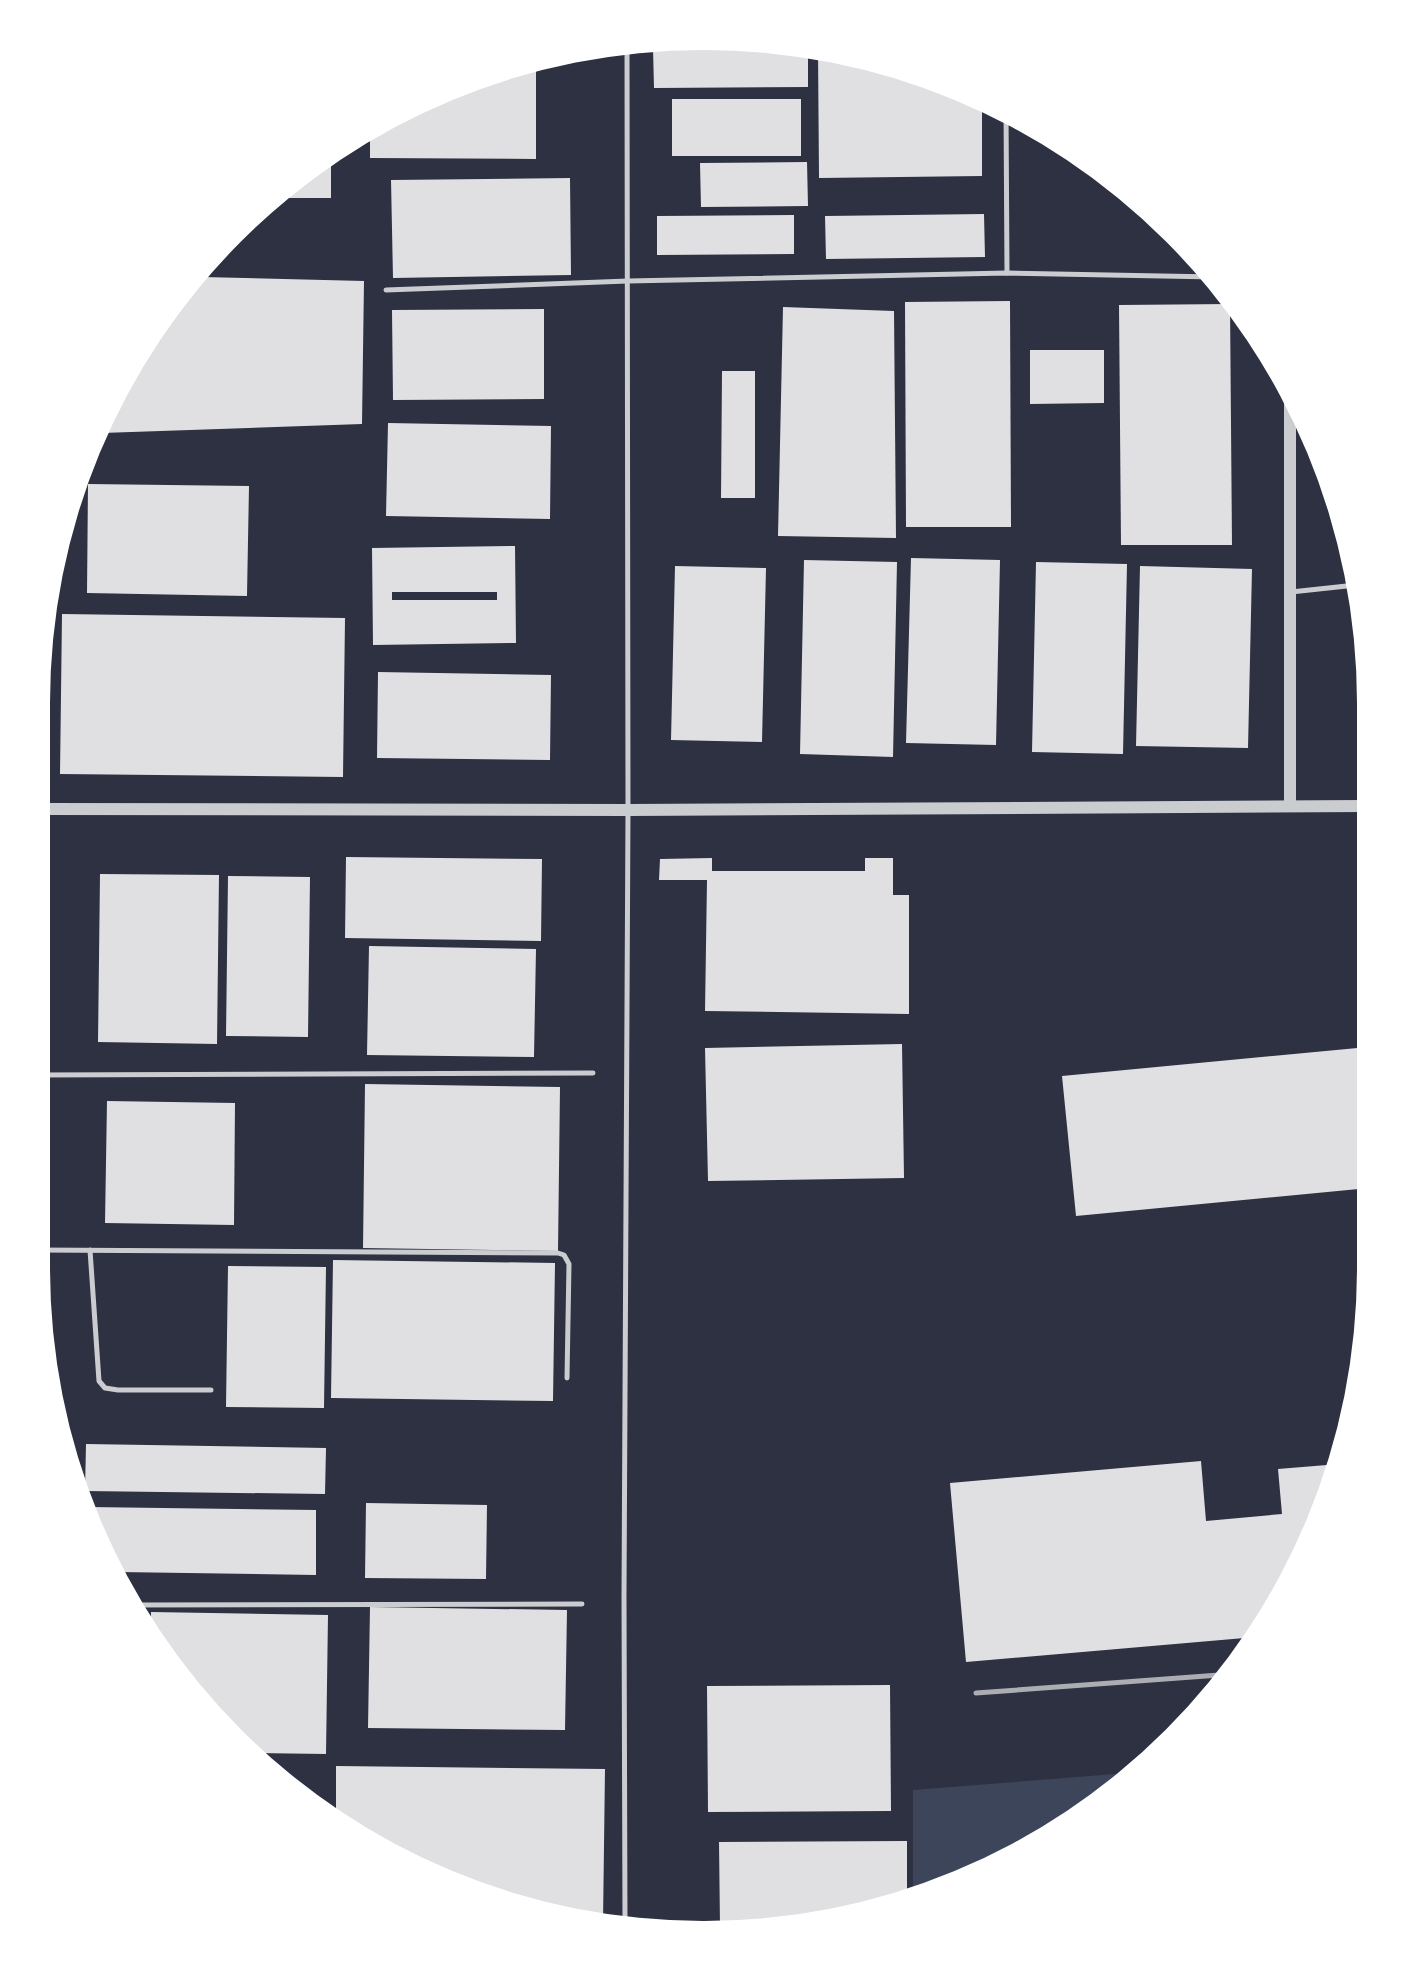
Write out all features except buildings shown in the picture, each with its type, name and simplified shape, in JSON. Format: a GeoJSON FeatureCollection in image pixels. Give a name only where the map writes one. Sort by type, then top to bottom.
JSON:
{"type":"FeatureCollection","features":[{"type":"Feature","properties":{"kind":"street"},"geometry":{"type":"LineString","coordinates":[[1290,414],[1290,806]]}},
{"type":"Feature","properties":{"kind":"street"},"geometry":{"type":"LineString","coordinates":[[50,809],[1357,806]]}},
{"type":"Feature","properties":{"kind":"lane"},"geometry":{"type":"LineString","coordinates":[[625,1916],[627,55]]}},
{"type":"Feature","properties":{"kind":"lane"},"geometry":{"type":"LineString","coordinates":[[1006,124],[1007,273]]}},
{"type":"Feature","properties":{"kind":"lane"},"geometry":{"type":"LineString","coordinates":[[386,290],[1007,273],[1198,277]]}},
{"type":"Feature","properties":{"kind":"lane"},"geometry":{"type":"LineString","coordinates":[[1290,592],[1346,586]]}},
{"type":"Feature","properties":{"kind":"lane"},"geometry":{"type":"LineString","coordinates":[[50,1075],[593,1073]]}},
{"type":"Feature","properties":{"kind":"lane"},"geometry":{"type":"LineString","coordinates":[[50,1250],[558,1253],[564,1255],[569,1264],[567,1378]]}},
{"type":"Feature","properties":{"kind":"lane"},"geometry":{"type":"LineString","coordinates":[[90,1250],[99,1381],[105,1388],[211,1390]]}},
{"type":"Feature","properties":{"kind":"lane"},"geometry":{"type":"LineString","coordinates":[[145,1605],[582,1604]]}},
{"type":"Feature","properties":{"kind":"shaded area"},"geometry":{"type":"Polygon","coordinates":[[[1116,1774],[1067,1811],[993,1854],[913,1886],[913,1790],[1116,1774]]]}},
{"type":"Feature","properties":{"kind":"railway"},"geometry":{"type":"LineString","coordinates":[[976,1693],[1213,1675]]}}]}
